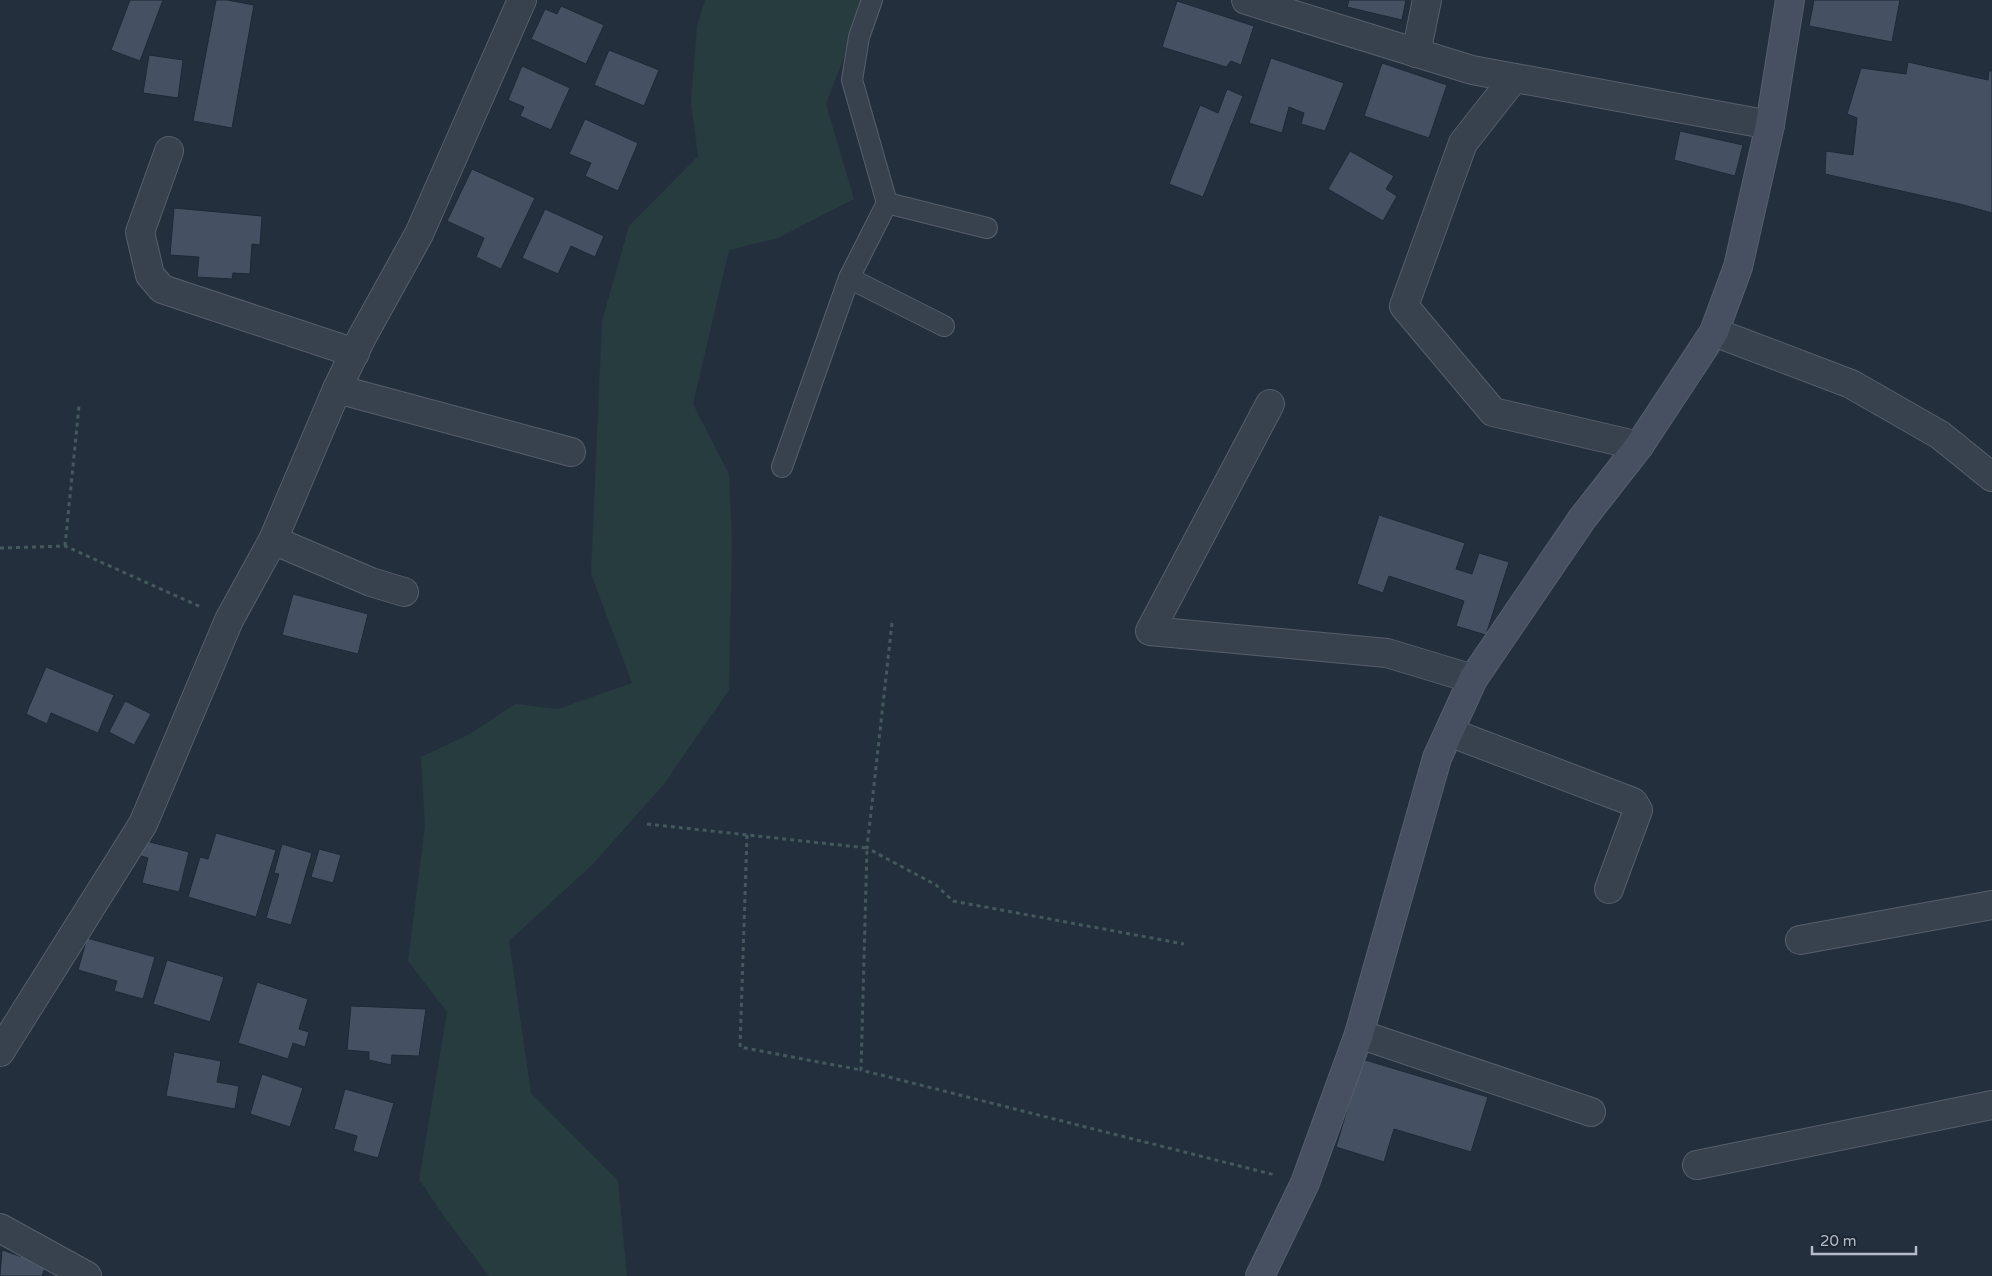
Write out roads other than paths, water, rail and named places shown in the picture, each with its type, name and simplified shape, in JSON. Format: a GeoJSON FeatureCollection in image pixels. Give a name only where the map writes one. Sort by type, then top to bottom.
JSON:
{"type":"FeatureCollection","features":[{"type":"Feature","properties":{"kind":"street"},"geometry":{"type":"LineString","coordinates":[[0,1052],[143,824],[229,620],[273,540],[337,389],[419,234],[522,0]]}},
{"type":"Feature","properties":{"kind":"street"},"geometry":{"type":"LineString","coordinates":[[1246,0],[1472,70],[1770,125]]}},
{"type":"Feature","properties":{"kind":"street"},"geometry":{"type":"LineString","coordinates":[[1416,53],[1427,0]]}},
{"type":"Feature","properties":{"kind":"street"},"geometry":{"type":"LineString","coordinates":[[1260,1276],[1304,1183],[1358,1034],[1437,758],[1473,679],[1582,519],[1639,446],[1714,332],[1738,267],[1770,125],[1790,0]]}},
{"type":"Feature","properties":{"kind":"street"},"geometry":{"type":"LineString","coordinates":[[1514,78],[1463,143],[1404,306],[1493,412],[1639,446]]}},
{"type":"Feature","properties":{"kind":"street"},"geometry":{"type":"LineString","coordinates":[[168,151],[140,232],[150,275],[162,289],[355,353]]}},
{"type":"Feature","properties":{"kind":"street"},"geometry":{"type":"LineString","coordinates":[[1714,332],[1851,384],[1940,435],[1992,477]]}},
{"type":"Feature","properties":{"kind":"street"},"geometry":{"type":"LineString","coordinates":[[337,389],[571,452]]}},
{"type":"Feature","properties":{"kind":"street"},"geometry":{"type":"LineString","coordinates":[[1270,404],[1150,631],[1386,653],[1473,679]]}},
{"type":"Feature","properties":{"kind":"street"},"geometry":{"type":"LineString","coordinates":[[273,540],[372,582],[404,592]]}},
{"type":"Feature","properties":{"kind":"street"},"geometry":{"type":"LineString","coordinates":[[1449,732],[1633,802],[1638,810],[1609,889]]}},
{"type":"Feature","properties":{"kind":"street"},"geometry":{"type":"LineString","coordinates":[[1800,940],[1992,905]]}},
{"type":"Feature","properties":{"kind":"street"},"geometry":{"type":"LineString","coordinates":[[1358,1034],[1591,1112]]}},
{"type":"Feature","properties":{"kind":"street"},"geometry":{"type":"LineString","coordinates":[[1697,1165],[1992,1105]]}},
{"type":"Feature","properties":{"kind":"street"},"geometry":{"type":"LineString","coordinates":[[0,1228],[87,1276]]}},
{"type":"Feature","properties":{"kind":"lane"},"geometry":{"type":"LineString","coordinates":[[782,467],[849,278],[887,203],[852,80],[859,37],[872,0]]}},
{"type":"Feature","properties":{"kind":"lane"},"geometry":{"type":"LineString","coordinates":[[887,203],[987,228]]}},
{"type":"Feature","properties":{"kind":"lane"},"geometry":{"type":"LineString","coordinates":[[849,278],[944,326]]}}]}
